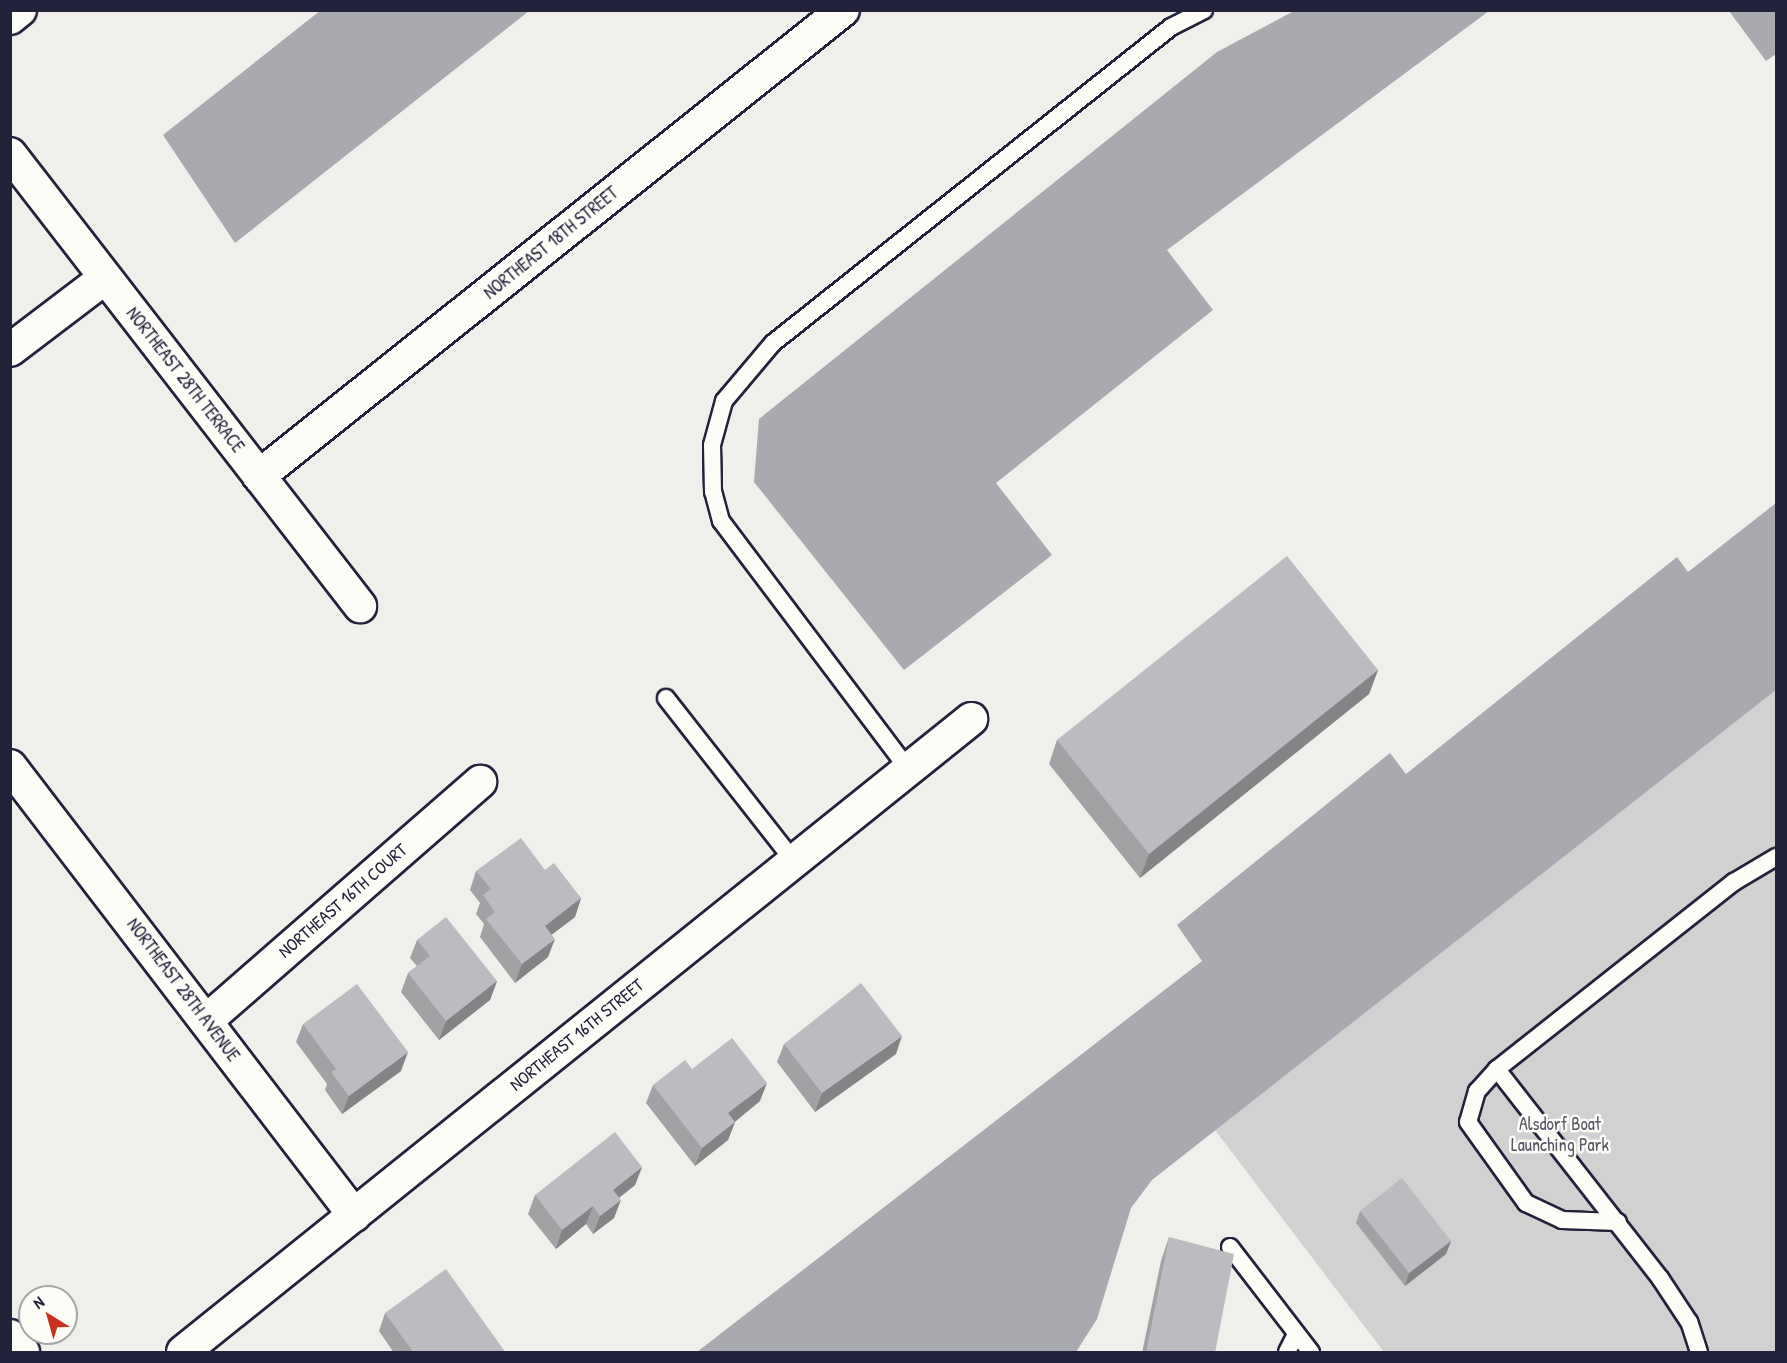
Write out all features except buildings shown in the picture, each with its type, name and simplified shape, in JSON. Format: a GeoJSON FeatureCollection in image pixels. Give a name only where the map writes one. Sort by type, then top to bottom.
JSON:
{"type":"FeatureCollection","features":[{"type":"Feature","properties":{"kind":"street"},"geometry":{"type":"LineString","coordinates":[[10,18],[20,10]]}},
{"type":"Feature","properties":{"kind":"street","name":"NORTHEAST 18TH STREET"},"geometry":{"type":"LineString","coordinates":[[259,476],[843,10]]}},
{"type":"Feature","properties":{"kind":"street","name":"NORTHEAST 28TH TERRACE"},"geometry":{"type":"LineString","coordinates":[[10,154],[360,606]]}},
{"type":"Feature","properties":{"kind":"street"},"geometry":{"type":"LineString","coordinates":[[10,350],[105,278]]}},
{"type":"Feature","properties":{"kind":"street","name":"NORTHEAST 16TH STREET"},"geometry":{"type":"LineString","coordinates":[[183,1353],[971,719]]}},
{"type":"Feature","properties":{"kind":"street","name":"NORTHEAST 28TH AVENUE"},"geometry":{"type":"LineString","coordinates":[[10,766],[354,1215]]}},
{"type":"Feature","properties":{"kind":"street","name":"NORTHEAST 16TH COURT"},"geometry":{"type":"LineString","coordinates":[[206,1021],[480,782]]}},
{"type":"Feature","properties":{"kind":"street"},"geometry":{"type":"LineString","coordinates":[[10,1336],[23,1353]]}},
{"type":"Feature","properties":{"kind":"lane"},"geometry":{"type":"LineString","coordinates":[[909,769],[721,520],[713,492],[712,445],[724,401],[773,343],[1171,27],[1204,10]]}},
{"type":"Feature","properties":{"kind":"lane"},"geometry":{"type":"LineString","coordinates":[[666,698],[794,861]]}},
{"type":"Feature","properties":{"kind":"lane"},"geometry":{"type":"LineString","coordinates":[[1618,1222],[1562,1220],[1526,1203],[1468,1122],[1477,1091],[1497,1069],[1734,882],[1776,857]]}},
{"type":"Feature","properties":{"kind":"lane"},"geometry":{"type":"LineString","coordinates":[[1497,1069],[1660,1278],[1698,1347],[1711,1353]]}},
{"type":"Feature","properties":{"kind":"lane"},"geometry":{"type":"LineString","coordinates":[[1230,1247],[1311,1353]]}},
{"type":"Feature","properties":{"kind":"lane"},"geometry":{"type":"LineString","coordinates":[[1287,1353],[1296,1334]]}},
{"type":"Feature","properties":{"kind":"green space","name":"Alsdorf Boat Launching Park"},"geometry":{"type":"Polygon","coordinates":[[[1776,690],[1776,1352],[1384,1352],[1215,1130],[1776,690]]]}},
{"type":"Feature","properties":{"kind":"shaded area"},"geometry":{"type":"Polygon","coordinates":[[[321,10],[529,11],[235,243],[163,135],[321,10]]]}},
{"type":"Feature","properties":{"kind":"shaded area"},"geometry":{"type":"Polygon","coordinates":[[[1294,11],[1489,11],[1167,250],[1213,310],[996,483],[1052,555],[904,670],[754,482],[759,419],[1217,52],[1294,11]]]}},
{"type":"Feature","properties":{"kind":"shaded area"},"geometry":{"type":"Polygon","coordinates":[[[1729,11],[1776,11],[1776,54],[1766,61],[1729,11]]]}},
{"type":"Feature","properties":{"kind":"shaded area"},"geometry":{"type":"Polygon","coordinates":[[[1776,503],[1776,690],[1152,1180],[1131,1208],[1097,1319],[1076,1352],[697,1352],[1202,961],[1177,925],[1390,753],[1406,774],[1677,557],[1688,572],[1776,503]]]}}]}
